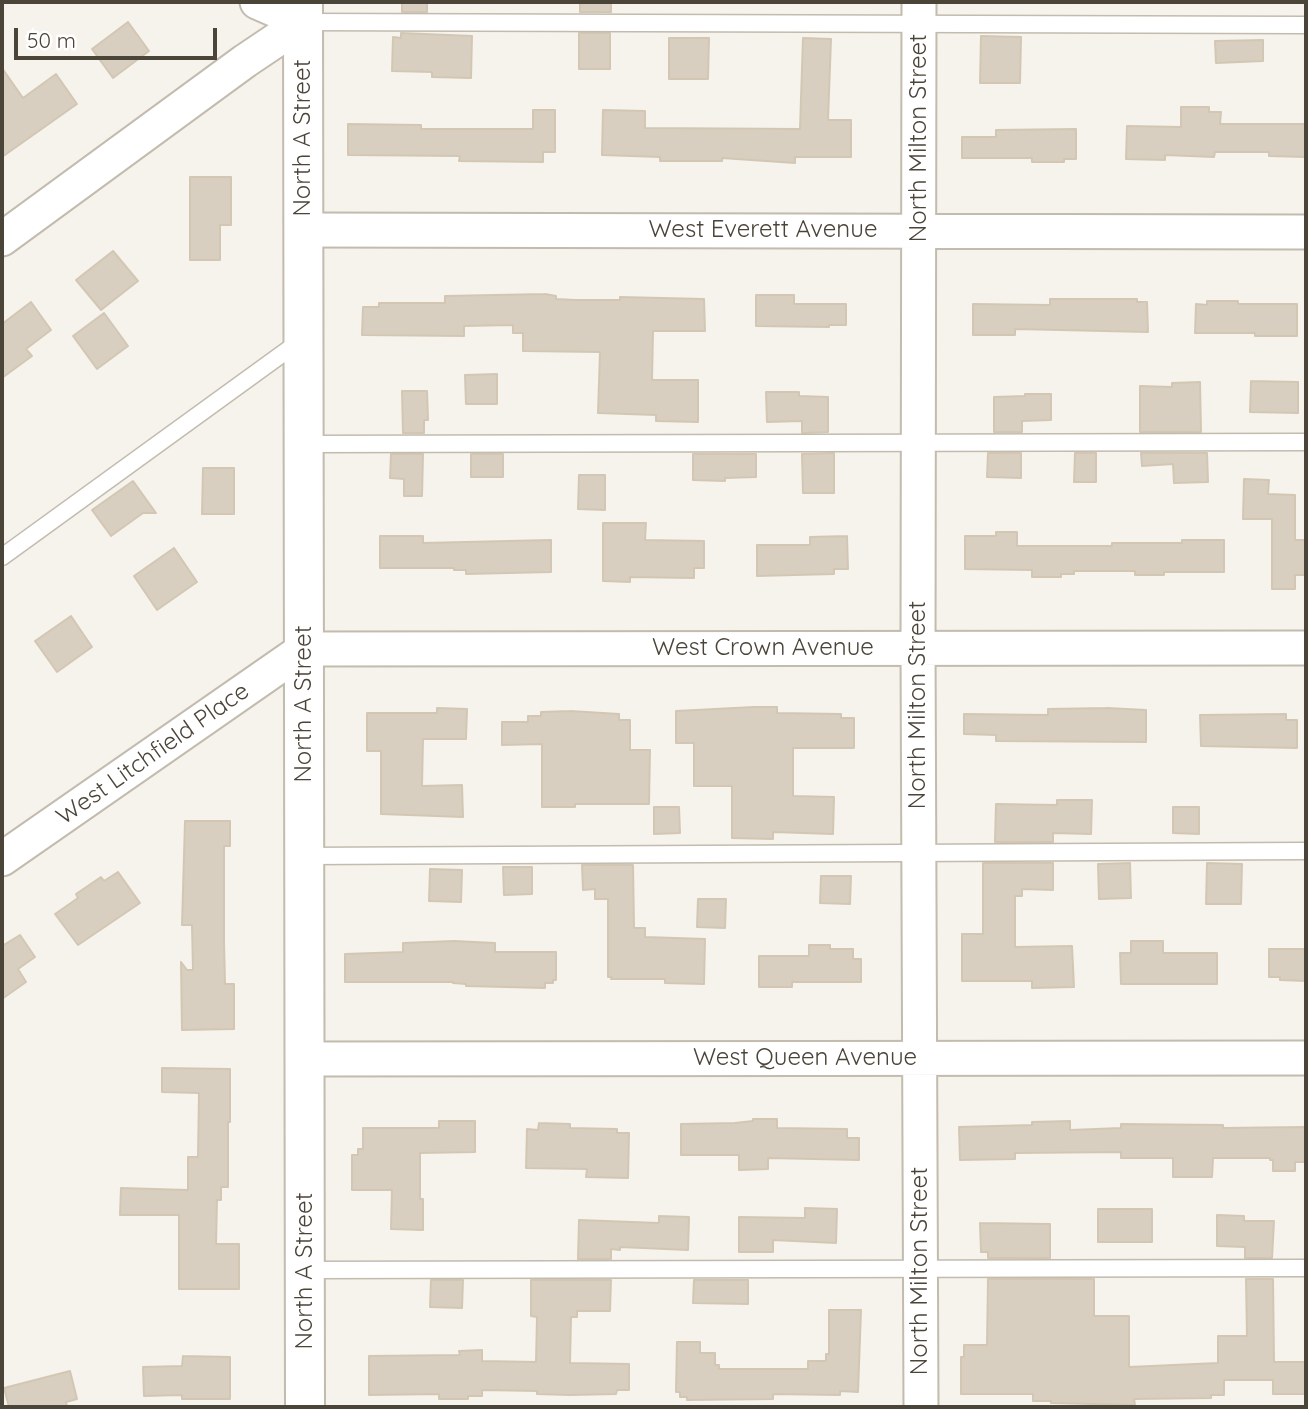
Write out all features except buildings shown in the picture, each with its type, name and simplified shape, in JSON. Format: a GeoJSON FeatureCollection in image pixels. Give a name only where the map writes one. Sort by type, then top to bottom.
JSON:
{"type":"FeatureCollection","features":[{"type":"Feature","properties":{"kind":"street"},"geometry":{"type":"LineString","coordinates":[[257,2],[303,12]]}},
{"type":"Feature","properties":{"kind":"street"},"geometry":{"type":"LineString","coordinates":[[2,239],[245,61],[303,12]]}},
{"type":"Feature","properties":{"kind":"street","name":"North A Street"},"geometry":{"type":"LineString","coordinates":[[303,12],[304,1407]]}},
{"type":"Feature","properties":{"kind":"street","name":"North Milton Street"},"geometry":{"type":"LineString","coordinates":[[919,13],[921,1407]]}},
{"type":"Feature","properties":{"kind":"street","name":"West Everett Avenue"},"geometry":{"type":"LineString","coordinates":[[303,230],[1306,232]]}},
{"type":"Feature","properties":{"kind":"street","name":"West Crown Avenue"},"geometry":{"type":"LineString","coordinates":[[304,649],[1306,648]]}},
{"type":"Feature","properties":{"kind":"street","name":"West Litchfield Place"},"geometry":{"type":"LineString","coordinates":[[2,859],[304,649]]}},
{"type":"Feature","properties":{"kind":"street","name":"West Queen Avenue"},"geometry":{"type":"LineString","coordinates":[[304,1059],[1306,1058]]}},
{"type":"Feature","properties":{"kind":"lane"},"geometry":{"type":"LineString","coordinates":[[303,12],[919,13],[1306,25]]}},
{"type":"Feature","properties":{"kind":"lane"},"geometry":{"type":"LineString","coordinates":[[2,557],[304,338]]}},
{"type":"Feature","properties":{"kind":"lane"},"geometry":{"type":"LineString","coordinates":[[305,444],[1306,442]]}},
{"type":"Feature","properties":{"kind":"lane"},"geometry":{"type":"LineString","coordinates":[[304,856],[1306,851]]}},
{"type":"Feature","properties":{"kind":"lane"},"geometry":{"type":"LineString","coordinates":[[304,1270],[1306,1268]]}}]}
